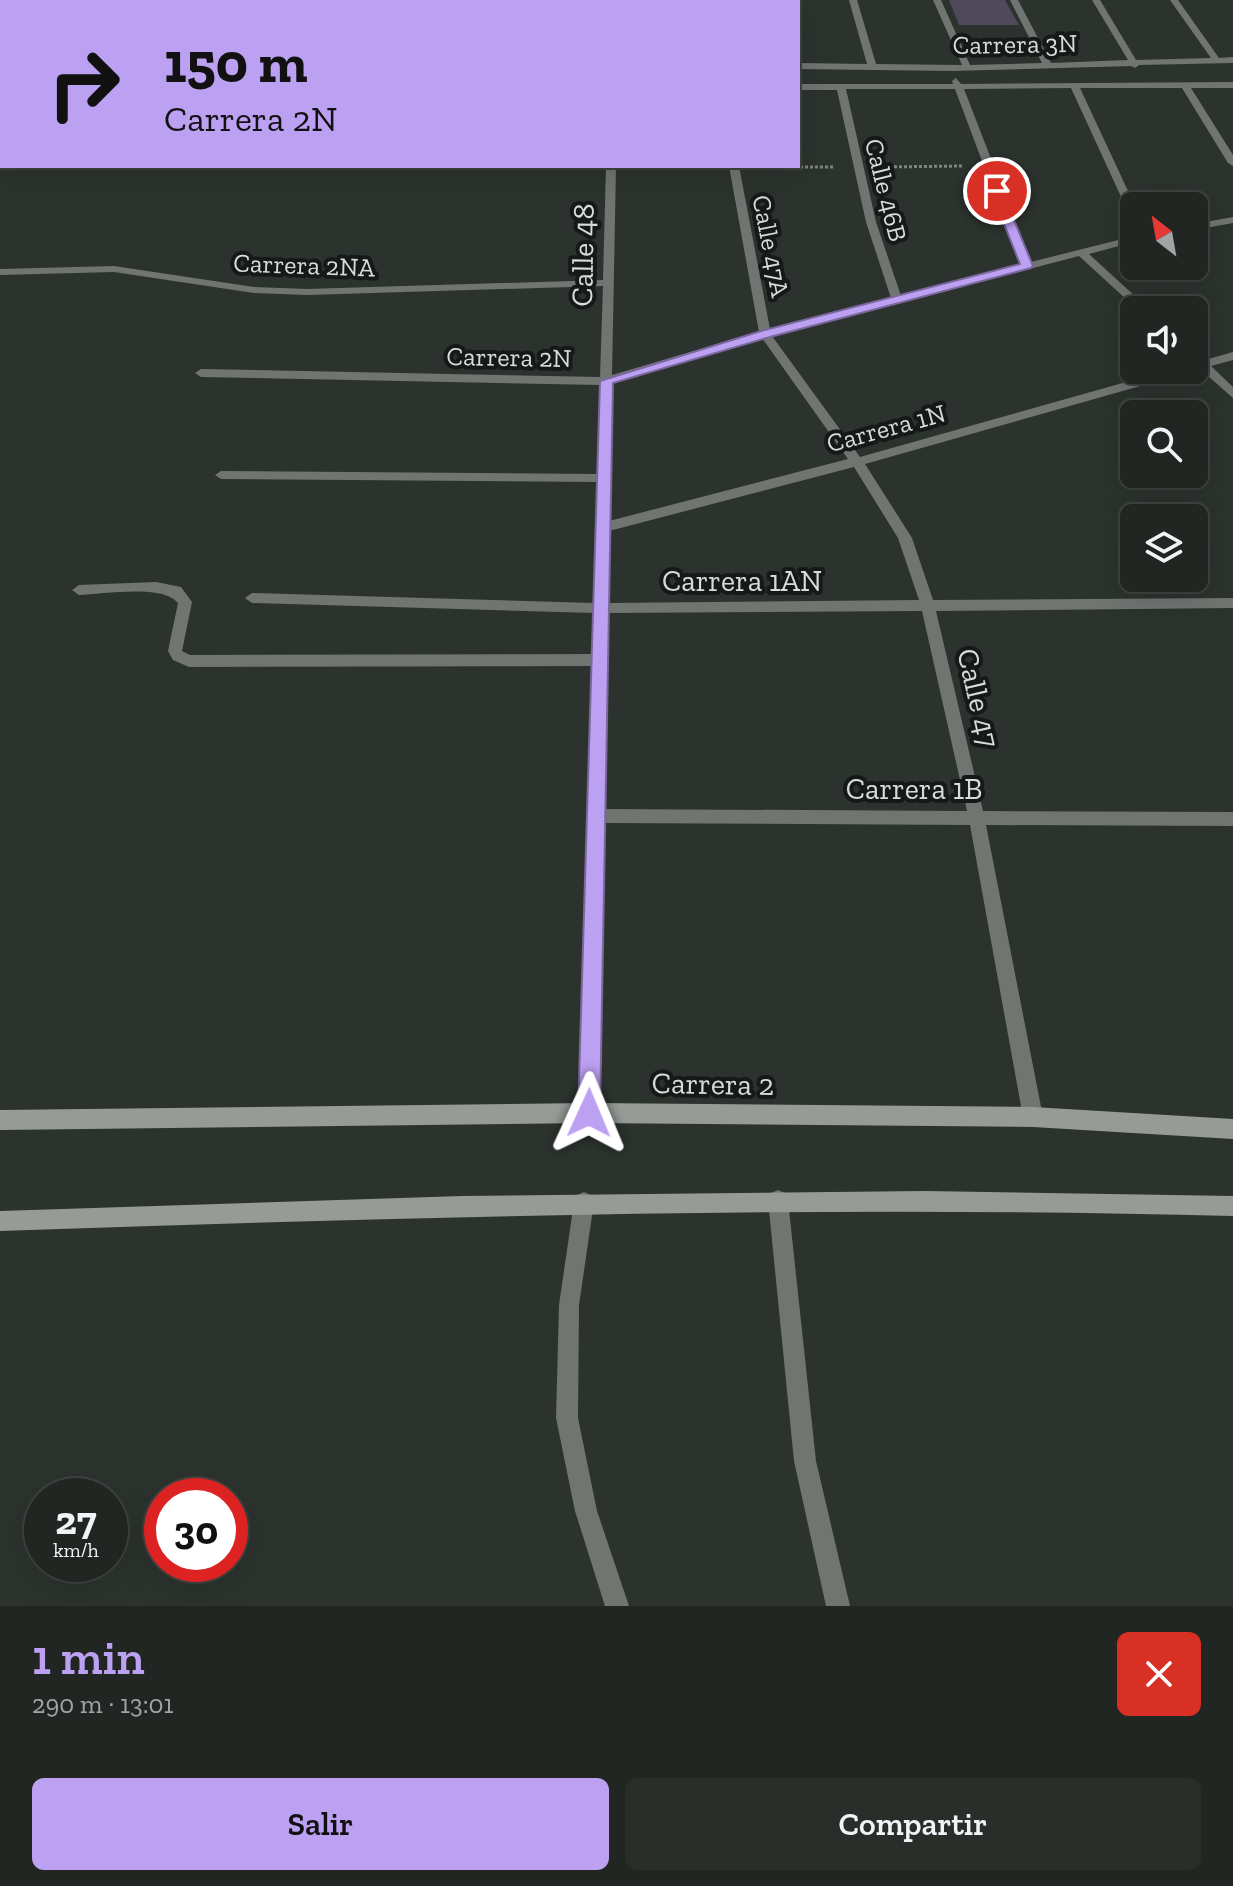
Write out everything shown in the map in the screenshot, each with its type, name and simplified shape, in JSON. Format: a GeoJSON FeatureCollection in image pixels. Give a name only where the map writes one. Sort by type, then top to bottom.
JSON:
{"type":"FeatureCollection","features":[{"type":"Feature","properties":{"kind":"main road","name":"Carrera 2"},"geometry":{"type":"LineString","coordinates":[[0,1120],[589,1113],[1033,1117],[1233,1129]]}},
{"type":"Feature","properties":{"kind":"main road"},"geometry":{"type":"LineString","coordinates":[[0,1221],[584,1202],[1050,1200],[1233,1206]]}},
{"type":"Feature","properties":{"kind":"street"},"geometry":{"type":"LineString","coordinates":[[853,0],[872,65]]}},
{"type":"Feature","properties":{"kind":"street"},"geometry":{"type":"LineString","coordinates":[[937,0],[967,67]]}},
{"type":"Feature","properties":{"kind":"street"},"geometry":{"type":"LineString","coordinates":[[1014,0],[1048,66]]}},
{"type":"Feature","properties":{"kind":"street"},"geometry":{"type":"LineString","coordinates":[[1096,0],[1135,65]]}},
{"type":"Feature","properties":{"kind":"street"},"geometry":{"type":"LineString","coordinates":[[1174,0],[1217,61]]}},
{"type":"Feature","properties":{"kind":"street","name":"Carrera 3N"},"geometry":{"type":"LineString","coordinates":[[800,66],[952,68],[1233,60]]}},
{"type":"Feature","properties":{"kind":"street"},"geometry":{"type":"LineString","coordinates":[[952,68],[1027,266]]}},
{"type":"Feature","properties":{"kind":"street"},"geometry":{"type":"LineString","coordinates":[[1185,85],[1233,163]]}},
{"type":"Feature","properties":{"kind":"street","name":"Carrera 3N"},"geometry":{"type":"LineString","coordinates":[[800,87],[1233,85]]}},
{"type":"Feature","properties":{"kind":"street"},"geometry":{"type":"LineString","coordinates":[[1074,86],[1124,192]]}},
{"type":"Feature","properties":{"kind":"street","name":"Calle 46B"},"geometry":{"type":"LineString","coordinates":[[841,88],[856,167],[883,265],[897,299]]}},
{"type":"Feature","properties":{"kind":"street","name":"Calle 48"},"geometry":{"type":"LineString","coordinates":[[589,1113],[611,168]]}},
{"type":"Feature","properties":{"kind":"street","name":"Calle 47A"},"geometry":{"type":"LineString","coordinates":[[734,168],[765,334]]}},
{"type":"Feature","properties":{"kind":"street"},"geometry":{"type":"LineString","coordinates":[[1208,224],[1233,220]]}},
{"type":"Feature","properties":{"kind":"street","name":"Carrera 2N"},"geometry":{"type":"LineString","coordinates":[[201,373],[606,381],[765,334],[1120,242]]}},
{"type":"Feature","properties":{"kind":"street"},"geometry":{"type":"LineString","coordinates":[[1081,252],[1129,296]]}},
{"type":"Feature","properties":{"kind":"street","name":"Carrera 2NA"},"geometry":{"type":"LineString","coordinates":[[0,272],[114,269],[254,290],[307,292],[608,283]]}},
{"type":"Feature","properties":{"kind":"street","name":"Calle 47"},"geometry":{"type":"LineString","coordinates":[[765,334],[859,461],[905,538],[928,605],[977,818],[1033,1117]]}},
{"type":"Feature","properties":{"kind":"street"},"geometry":{"type":"LineString","coordinates":[[1208,360],[1233,356]]}},
{"type":"Feature","properties":{"kind":"street"},"geometry":{"type":"LineString","coordinates":[[1208,372],[1233,394]]}},
{"type":"Feature","properties":{"kind":"street","name":"Carrera 1N"},"geometry":{"type":"LineString","coordinates":[[602,528],[859,461],[1132,384]]}},
{"type":"Feature","properties":{"kind":"street"},"geometry":{"type":"LineString","coordinates":[[221,475],[603,478]]}},
{"type":"Feature","properties":{"kind":"street"},"geometry":{"type":"LineString","coordinates":[[79,590],[156,587],[176,591],[185,602],[175,651],[189,661],[598,660]]}},
{"type":"Feature","properties":{"kind":"street","name":"Carrera 1AN"},"geometry":{"type":"LineString","coordinates":[[252,598],[599,608],[1233,603]]}},
{"type":"Feature","properties":{"kind":"street","name":"Carrera 1B"},"geometry":{"type":"LineString","coordinates":[[595,816],[1233,819]]}},
{"type":"Feature","properties":{"kind":"street"},"geometry":{"type":"LineString","coordinates":[[778,1200],[805,1461],[838,1606]]}},
{"type":"Feature","properties":{"kind":"street"},"geometry":{"type":"LineString","coordinates":[[584,1202],[569,1305],[567,1418],[586,1511],[617,1606]]}},
{"type":"Feature","properties":{"kind":"path"},"geometry":{"type":"LineString","coordinates":[[800,167],[987,166]]}},
{"type":"Feature","properties":{"kind":"shaded area"},"geometry":{"type":"Polygon","coordinates":[[[949,0],[1005,0],[1019,25],[959,25],[949,0]]]}},
{"type":"Feature","properties":{"kind":"route"},"geometry":{"type":"LineString","coordinates":[[589,1113],[606,381],[765,334],[1027,266],[997,191]]}}]}
